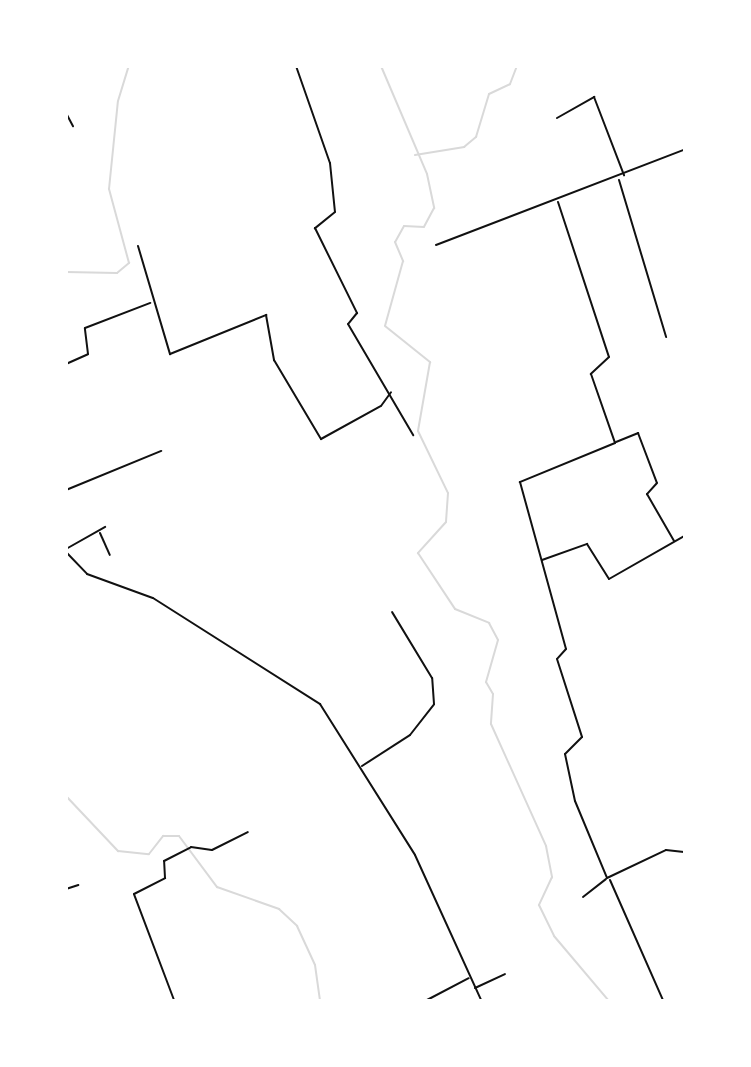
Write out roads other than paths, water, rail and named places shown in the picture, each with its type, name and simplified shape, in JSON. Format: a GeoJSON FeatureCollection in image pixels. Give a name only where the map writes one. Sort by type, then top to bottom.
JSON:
{"type":"FeatureCollection","features":[{"type":"Feature","properties":{"kind":"street"},"geometry":{"type":"LineString","coordinates":[[296,66],[330,163],[335,212],[315,228],[357,313],[348,324],[391,392],[412,435]]}},
{"type":"Feature","properties":{"kind":"street"},"geometry":{"type":"LineString","coordinates":[[557,118],[594,97],[625,176]]}},
{"type":"Feature","properties":{"kind":"street"},"geometry":{"type":"LineString","coordinates":[[66,113],[73,126]]}},
{"type":"Feature","properties":{"kind":"street"},"geometry":{"type":"LineString","coordinates":[[436,245],[558,202],[684,150]]}},
{"type":"Feature","properties":{"kind":"street"},"geometry":{"type":"LineString","coordinates":[[618,179],[666,337]]}},
{"type":"Feature","properties":{"kind":"street"},"geometry":{"type":"LineString","coordinates":[[558,202],[609,357],[591,374],[615,443]]}},
{"type":"Feature","properties":{"kind":"street"},"geometry":{"type":"LineString","coordinates":[[138,246],[151,303],[170,354],[266,315],[274,360],[317,438],[363,417],[391,392]]}},
{"type":"Feature","properties":{"kind":"street"},"geometry":{"type":"LineString","coordinates":[[66,364],[88,354],[85,328],[151,303]]}},
{"type":"Feature","properties":{"kind":"street"},"geometry":{"type":"LineString","coordinates":[[663,1000],[578,810],[565,754],[582,737],[556,659],[566,649],[520,482],[638,433],[657,483],[647,494],[674,542]]}},
{"type":"Feature","properties":{"kind":"street"},"geometry":{"type":"LineString","coordinates":[[66,490],[161,451]]}},
{"type":"Feature","properties":{"kind":"street"},"geometry":{"type":"LineString","coordinates":[[105,527],[66,551],[87,574],[153,598],[309,693],[343,732],[415,855],[481,1000]]}},
{"type":"Feature","properties":{"kind":"street"},"geometry":{"type":"LineString","coordinates":[[99,533],[110,555]]}},
{"type":"Feature","properties":{"kind":"street"},"geometry":{"type":"LineString","coordinates":[[541,561],[587,544],[609,579],[684,536]]}},
{"type":"Feature","properties":{"kind":"street"},"geometry":{"type":"LineString","coordinates":[[361,766],[410,734],[434,704],[432,678],[392,612]]}},
{"type":"Feature","properties":{"kind":"street"},"geometry":{"type":"LineString","coordinates":[[174,1000],[134,894],[165,878],[164,861],[191,847],[212,850],[248,832]]}},
{"type":"Feature","properties":{"kind":"street"},"geometry":{"type":"LineString","coordinates":[[583,897],[608,879],[666,850],[684,852]]}},
{"type":"Feature","properties":{"kind":"street"},"geometry":{"type":"LineString","coordinates":[[66,889],[78,885]]}},
{"type":"Feature","properties":{"kind":"street"},"geometry":{"type":"LineString","coordinates":[[475,988],[505,974]]}},
{"type":"Feature","properties":{"kind":"street"},"geometry":{"type":"LineString","coordinates":[[427,1000],[469,977]]}},
{"type":"Feature","properties":{"kind":"waterway"},"geometry":{"type":"LineString","coordinates":[[66,272],[117,273],[129,263],[109,189],[118,101],[129,66]]}},
{"type":"Feature","properties":{"kind":"waterway"},"geometry":{"type":"LineString","coordinates":[[381,66],[427,174],[434,208],[424,227],[404,226],[395,242],[403,261],[385,326],[430,362],[418,431],[448,493],[446,522],[418,553],[455,609],[489,623],[498,640],[486,682],[493,694],[491,724],[546,846],[552,877],[539,905],[554,936],[608,1000]]}},
{"type":"Feature","properties":{"kind":"waterway"},"geometry":{"type":"LineString","coordinates":[[415,155],[464,147],[476,137],[489,94],[510,84],[517,66]]}},
{"type":"Feature","properties":{"kind":"waterway"},"geometry":{"type":"LineString","coordinates":[[66,796],[118,851],[149,854],[163,836],[179,836],[217,887],[279,909],[297,926],[315,965],[320,1000]]}}]}
